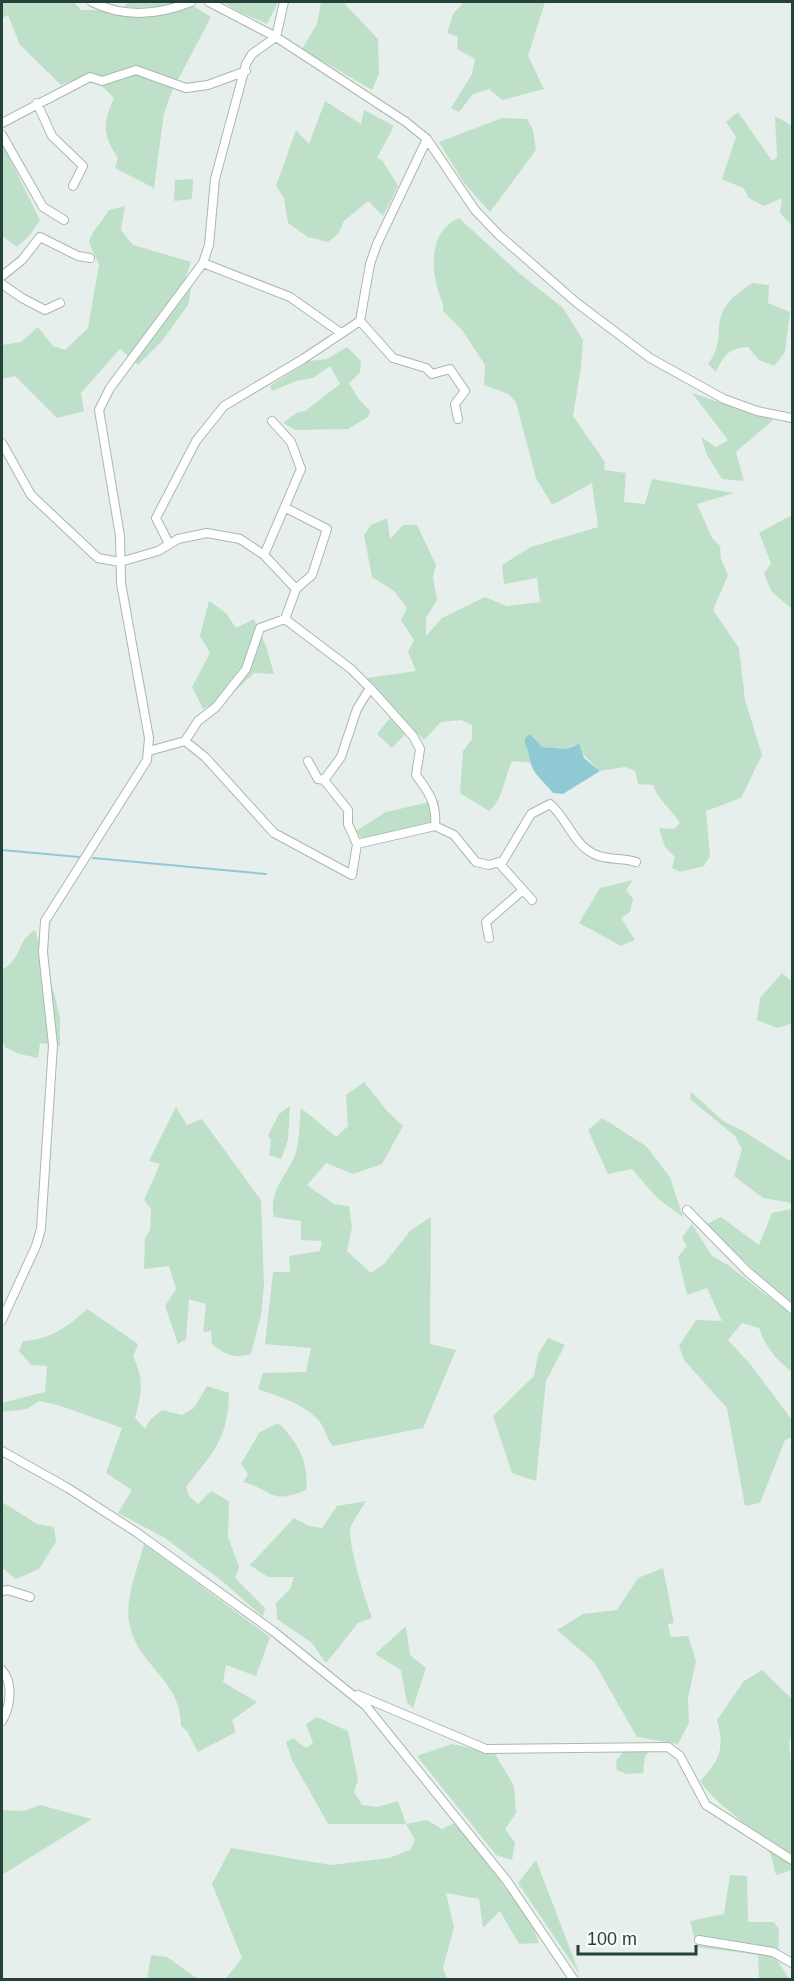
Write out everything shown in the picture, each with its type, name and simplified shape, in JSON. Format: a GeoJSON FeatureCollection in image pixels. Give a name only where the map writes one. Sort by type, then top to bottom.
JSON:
{"type":"FeatureCollection","features":[{"type":"Feature","properties":{"kind":"street"},"geometry":{"type":"LineString","coordinates":[[92,2],[111,11],[146,14],[191,2]]}},
{"type":"Feature","properties":{"kind":"street"},"geometry":{"type":"LineString","coordinates":[[209,2],[276,37],[304,58],[380,104],[427,140],[475,210],[499,235],[577,303],[650,358],[724,399],[757,411],[792,418]]}},
{"type":"Feature","properties":{"kind":"street"},"geometry":{"type":"LineString","coordinates":[[2,1320],[36,1246],[41,1228],[53,1045],[43,952],[45,921],[147,760],[149,751],[149,738],[120,562],[120,536],[99,421],[102,399],[203,262],[209,245],[215,179],[246,71],[252,54],[276,37],[284,2]]}},
{"type":"Feature","properties":{"kind":"street"},"geometry":{"type":"LineString","coordinates":[[2,123],[37,103],[90,78],[102,81],[136,70],[186,88],[208,85],[246,71]]}},
{"type":"Feature","properties":{"kind":"street"},"geometry":{"type":"LineString","coordinates":[[37,103],[52,135],[68,154],[83,166],[73,186]]}},
{"type":"Feature","properties":{"kind":"street"},"geometry":{"type":"LineString","coordinates":[[2,135],[43,207],[64,220]]}},
{"type":"Feature","properties":{"kind":"street"},"geometry":{"type":"LineString","coordinates":[[169,544],[156,518],[196,441],[209,423],[224,406],[303,359],[360,321],[370,264],[377,244],[427,140]]}},
{"type":"Feature","properties":{"kind":"street"},"geometry":{"type":"LineString","coordinates":[[2,276],[22,260],[40,237],[78,256],[90,258]]}},
{"type":"Feature","properties":{"kind":"street"},"geometry":{"type":"LineString","coordinates":[[203,262],[290,297],[341,333]]}},
{"type":"Feature","properties":{"kind":"street"},"geometry":{"type":"LineString","coordinates":[[2,284],[21,298],[45,310],[60,303]]}},
{"type":"Feature","properties":{"kind":"street"},"geometry":{"type":"LineString","coordinates":[[360,321],[393,358],[426,368],[432,374],[450,369],[465,391],[455,404],[458,419]]}},
{"type":"Feature","properties":{"kind":"street"},"geometry":{"type":"LineString","coordinates":[[264,555],[302,469],[291,442],[272,422]]}},
{"type":"Feature","properties":{"kind":"street"},"geometry":{"type":"LineString","coordinates":[[2,443],[31,495],[98,558],[120,562],[158,551],[178,539],[207,534],[240,539],[264,555],[296,589]]}},
{"type":"Feature","properties":{"kind":"street"},"geometry":{"type":"LineString","coordinates":[[285,619],[296,589],[312,575],[327,529],[286,508]]}},
{"type":"Feature","properties":{"kind":"street"},"geometry":{"type":"LineString","coordinates":[[149,751],[185,741],[198,721],[216,707],[246,669],[260,628],[285,619]]}},
{"type":"Feature","properties":{"kind":"street"},"geometry":{"type":"LineString","coordinates":[[285,619],[351,669],[413,736],[420,749],[416,775],[433,802],[436,811],[435,826]]}},
{"type":"Feature","properties":{"kind":"street"},"geometry":{"type":"LineString","coordinates":[[324,780],[341,757],[357,709],[369,688]]}},
{"type":"Feature","properties":{"kind":"street"},"geometry":{"type":"LineString","coordinates":[[185,741],[205,757],[274,833],[352,874],[357,844],[348,824],[348,810],[324,780],[318,779],[308,761]]}},
{"type":"Feature","properties":{"kind":"street"},"geometry":{"type":"LineString","coordinates":[[357,844],[435,826],[454,835],[476,862],[499,863],[503,861],[531,814],[550,804],[558,810],[583,847],[596,856],[636,862]]}},
{"type":"Feature","properties":{"kind":"street"},"geometry":{"type":"LineString","coordinates":[[499,863],[532,900]]}},
{"type":"Feature","properties":{"kind":"street"},"geometry":{"type":"LineString","coordinates":[[489,938],[486,922],[523,890]]}},
{"type":"Feature","properties":{"kind":"street"},"geometry":{"type":"LineString","coordinates":[[687,1210],[748,1272],[792,1309]]}},
{"type":"Feature","properties":{"kind":"street"},"geometry":{"type":"LineString","coordinates":[[2,1451],[68,1488],[136,1532],[273,1631],[349,1691],[374,1714],[507,1881],[574,1980]]}},
{"type":"Feature","properties":{"kind":"street"},"geometry":{"type":"LineString","coordinates":[[2,1592],[8,1590],[30,1597]]}},
{"type":"Feature","properties":{"kind":"street"},"geometry":{"type":"LineString","coordinates":[[2,1670],[10,1691],[2,1721]]}},
{"type":"Feature","properties":{"kind":"street"},"geometry":{"type":"LineString","coordinates":[[349,1691],[486,1749],[668,1747],[680,1756],[706,1805],[792,1860]]}},
{"type":"Feature","properties":{"kind":"street"},"geometry":{"type":"LineString","coordinates":[[699,1940],[773,1952],[792,1963]]}},
{"type":"Feature","properties":{"kind":"green space"},"geometry":{"type":"Polygon","coordinates":[[[2,2],[74,2],[81,10],[98,10],[112,15],[127,2],[187,2],[189,8],[190,4],[211,17],[172,91],[164,113],[154,188],[115,168],[118,158],[109,142],[106,128],[106,121],[114,98],[89,74],[61,85],[20,45],[8,15],[2,18],[2,2]]]}},
{"type":"Feature","properties":{"kind":"green space"},"geometry":{"type":"Polygon","coordinates":[[[223,2],[278,2],[267,24],[223,2]]]}},
{"type":"Feature","properties":{"kind":"green space"},"geometry":{"type":"Polygon","coordinates":[[[321,2],[343,2],[378,39],[379,74],[372,90],[302,49],[317,24],[321,2]]]}},
{"type":"Feature","properties":{"kind":"green space"},"geometry":{"type":"Polygon","coordinates":[[[464,2],[545,2],[528,56],[544,89],[502,100],[489,89],[473,94],[459,112],[451,108],[472,74],[475,59],[457,49],[458,37],[447,33],[453,14],[464,2]]]}},
{"type":"Feature","properties":{"kind":"green space"},"geometry":{"type":"Polygon","coordinates":[[[325,101],[361,124],[364,110],[394,126],[377,158],[382,160],[398,186],[383,216],[368,201],[344,221],[338,234],[328,242],[308,237],[288,223],[284,198],[276,186],[296,130],[309,144],[325,101]]]}},
{"type":"Feature","properties":{"kind":"green space"},"geometry":{"type":"Polygon","coordinates":[[[738,112],[772,161],[777,157],[775,116],[792,126],[792,226],[780,213],[782,198],[764,206],[749,198],[743,188],[722,179],[736,137],[726,122],[738,112]]]}},
{"type":"Feature","properties":{"kind":"green space"},"geometry":{"type":"Polygon","coordinates":[[[502,118],[527,119],[533,130],[536,150],[490,212],[464,183],[439,142],[502,118]]]}},
{"type":"Feature","properties":{"kind":"green space"},"geometry":{"type":"Polygon","coordinates":[[[2,143],[40,220],[30,235],[17,247],[2,236],[2,143]]]}},
{"type":"Feature","properties":{"kind":"green space"},"geometry":{"type":"Polygon","coordinates":[[[193,179],[192,199],[174,201],[175,180],[193,179]]]}},
{"type":"Feature","properties":{"kind":"green space"},"geometry":{"type":"Polygon","coordinates":[[[125,206],[121,230],[133,245],[191,262],[186,276],[191,290],[188,305],[162,341],[138,365],[120,349],[81,393],[84,411],[57,418],[15,376],[2,379],[2,345],[21,342],[38,327],[53,346],[65,350],[88,328],[99,265],[89,242],[95,229],[109,210],[125,206]]]}},
{"type":"Feature","properties":{"kind":"green space"},"geometry":{"type":"Polygon","coordinates":[[[459,218],[519,273],[563,308],[583,340],[573,416],[605,462],[604,470],[626,473],[624,502],[645,504],[652,479],[734,493],[697,504],[712,538],[720,546],[721,559],[728,575],[713,610],[739,648],[745,700],[762,755],[741,798],[706,811],[710,856],[704,866],[680,872],[672,868],[675,857],[665,847],[659,828],[674,829],[680,823],[658,796],[653,785],[638,784],[635,771],[625,767],[600,771],[574,745],[566,749],[542,747],[530,734],[532,763],[512,761],[500,795],[489,811],[460,793],[463,751],[472,739],[472,725],[461,720],[441,722],[424,740],[400,717],[367,678],[416,671],[408,652],[414,640],[401,620],[407,608],[394,591],[372,577],[364,535],[371,525],[387,518],[390,539],[403,525],[417,525],[436,565],[433,577],[437,600],[426,618],[426,636],[442,618],[485,597],[507,606],[540,602],[537,578],[504,584],[502,565],[531,547],[598,527],[592,483],[552,505],[536,478],[516,402],[508,394],[484,385],[485,365],[462,330],[443,311],[434,272],[435,250],[442,231],[459,218]]]}},
{"type":"Feature","properties":{"kind":"green space"},"geometry":{"type":"Polygon","coordinates":[[[752,283],[769,285],[768,303],[790,312],[785,352],[774,366],[759,360],[748,347],[736,349],[725,357],[716,372],[708,364],[718,342],[721,316],[730,301],[752,283]]]}},
{"type":"Feature","properties":{"kind":"green space"},"geometry":{"type":"Polygon","coordinates":[[[347,347],[361,361],[360,373],[349,383],[358,398],[370,411],[368,417],[348,429],[295,430],[283,423],[298,412],[305,411],[340,384],[330,366],[313,378],[296,381],[272,391],[270,386],[309,361],[327,359],[347,347]]]}},
{"type":"Feature","properties":{"kind":"green space"},"geometry":{"type":"Polygon","coordinates":[[[692,393],[773,420],[736,452],[744,481],[722,479],[707,455],[701,437],[716,447],[728,440],[692,393]]]}},
{"type":"Feature","properties":{"kind":"green space"},"geometry":{"type":"Polygon","coordinates":[[[792,515],[792,609],[772,592],[764,574],[771,563],[759,533],[792,515]]]}},
{"type":"Feature","properties":{"kind":"green space"},"geometry":{"type":"Polygon","coordinates":[[[209,601],[226,613],[236,628],[254,619],[266,646],[274,674],[254,673],[232,694],[203,709],[192,687],[210,653],[200,636],[209,601]]]}},
{"type":"Feature","properties":{"kind":"green space"},"geometry":{"type":"Polygon","coordinates":[[[390,718],[405,734],[392,748],[377,734],[390,718]]]}},
{"type":"Feature","properties":{"kind":"green space"},"geometry":{"type":"Polygon","coordinates":[[[439,800],[437,831],[366,844],[356,831],[386,812],[439,800]]]}},
{"type":"Feature","properties":{"kind":"green space"},"geometry":{"type":"Polygon","coordinates":[[[633,880],[626,890],[633,899],[630,912],[621,918],[635,940],[621,946],[579,923],[600,888],[633,880]]]}},
{"type":"Feature","properties":{"kind":"green space"},"geometry":{"type":"Polygon","coordinates":[[[35,930],[60,1019],[60,1046],[40,1043],[38,1058],[19,1054],[5,1047],[2,1038],[2,970],[13,960],[28,935],[35,930]]]}},
{"type":"Feature","properties":{"kind":"green space"},"geometry":{"type":"Polygon","coordinates":[[[782,973],[790,980],[792,979],[792,1023],[778,1028],[757,1020],[760,998],[782,973]]]}},
{"type":"Feature","properties":{"kind":"green space"},"geometry":{"type":"Polygon","coordinates":[[[364,1082],[387,1111],[403,1126],[382,1164],[353,1174],[326,1163],[307,1185],[334,1204],[349,1206],[352,1227],[347,1251],[371,1273],[384,1264],[410,1231],[431,1217],[430,1344],[456,1350],[423,1428],[333,1446],[314,1415],[291,1401],[258,1389],[263,1373],[306,1372],[311,1348],[265,1344],[273,1272],[290,1272],[289,1256],[320,1251],[322,1241],[301,1240],[301,1221],[274,1217],[273,1200],[297,1150],[301,1108],[336,1137],[348,1126],[346,1095],[364,1082]]]}},
{"type":"Feature","properties":{"kind":"green space"},"geometry":{"type":"Polygon","coordinates":[[[691,1092],[723,1121],[792,1162],[792,1203],[763,1198],[734,1176],[742,1149],[735,1136],[690,1099],[691,1092]]]}},
{"type":"Feature","properties":{"kind":"green space"},"geometry":{"type":"Polygon","coordinates":[[[290,1106],[288,1140],[281,1159],[269,1155],[271,1140],[268,1135],[279,1114],[290,1106]]]}},
{"type":"Feature","properties":{"kind":"green space"},"geometry":{"type":"Polygon","coordinates":[[[176,1107],[187,1125],[202,1119],[261,1200],[264,1285],[261,1315],[251,1354],[230,1355],[212,1344],[211,1331],[203,1332],[206,1304],[189,1299],[186,1339],[178,1344],[165,1306],[176,1289],[169,1266],[144,1269],[145,1238],[150,1230],[151,1209],[144,1200],[160,1164],[149,1161],[176,1107]]]}},
{"type":"Feature","properties":{"kind":"green space"},"geometry":{"type":"Polygon","coordinates":[[[602,1118],[646,1146],[670,1177],[683,1217],[657,1198],[632,1169],[608,1174],[588,1130],[602,1118]]]}},
{"type":"Feature","properties":{"kind":"green space"},"geometry":{"type":"Polygon","coordinates":[[[792,1209],[792,1304],[707,1224],[721,1217],[759,1245],[772,1213],[792,1209]]]}},
{"type":"Feature","properties":{"kind":"green space"},"geometry":{"type":"Polygon","coordinates":[[[692,1224],[712,1256],[728,1265],[792,1315],[792,1372],[772,1352],[759,1328],[742,1323],[728,1340],[751,1365],[792,1420],[792,1437],[785,1440],[760,1503],[745,1506],[727,1408],[684,1360],[679,1346],[696,1320],[722,1321],[707,1288],[687,1295],[678,1257],[687,1246],[682,1238],[692,1224]]]}},
{"type":"Feature","properties":{"kind":"green space"},"geometry":{"type":"Polygon","coordinates":[[[87,1309],[138,1344],[133,1357],[137,1365],[141,1387],[135,1418],[145,1429],[150,1420],[162,1410],[182,1415],[194,1408],[207,1386],[229,1393],[226,1423],[222,1434],[211,1454],[186,1487],[189,1496],[198,1504],[211,1491],[229,1501],[228,1537],[239,1567],[235,1578],[265,1608],[263,1617],[222,1581],[165,1538],[118,1513],[132,1490],[106,1473],[122,1428],[58,1405],[39,1401],[27,1409],[2,1412],[2,1403],[45,1392],[47,1366],[31,1365],[19,1351],[23,1341],[41,1338],[58,1331],[87,1309]]]}},
{"type":"Feature","properties":{"kind":"green space"},"geometry":{"type":"Polygon","coordinates":[[[548,1338],[565,1345],[546,1381],[536,1481],[512,1473],[493,1416],[534,1376],[538,1354],[548,1338]]]}},
{"type":"Feature","properties":{"kind":"green space"},"geometry":{"type":"Polygon","coordinates":[[[278,1423],[301,1453],[307,1480],[306,1490],[285,1496],[273,1495],[243,1482],[248,1474],[241,1464],[259,1433],[278,1423]]]}},
{"type":"Feature","properties":{"kind":"green space"},"geometry":{"type":"Polygon","coordinates":[[[366,1501],[351,1526],[350,1533],[357,1571],[372,1618],[358,1623],[326,1663],[312,1643],[277,1619],[276,1603],[290,1589],[294,1577],[268,1577],[250,1565],[294,1518],[309,1526],[322,1528],[337,1506],[366,1501]]]}},
{"type":"Feature","properties":{"kind":"green space"},"geometry":{"type":"Polygon","coordinates":[[[2,1502],[37,1524],[54,1527],[56,1542],[39,1569],[16,1579],[2,1568],[2,1502]]]}},
{"type":"Feature","properties":{"kind":"green space"},"geometry":{"type":"Polygon","coordinates":[[[144,1544],[270,1637],[256,1676],[226,1665],[223,1682],[257,1702],[232,1720],[236,1732],[198,1752],[187,1731],[181,1726],[174,1696],[140,1650],[129,1622],[130,1593],[144,1544]]]}},
{"type":"Feature","properties":{"kind":"green space"},"geometry":{"type":"Polygon","coordinates":[[[663,1568],[674,1623],[668,1624],[671,1637],[688,1636],[696,1661],[688,1698],[689,1723],[678,1744],[637,1737],[594,1662],[557,1630],[583,1614],[617,1610],[638,1578],[663,1568]]]}},
{"type":"Feature","properties":{"kind":"green space"},"geometry":{"type":"Polygon","coordinates":[[[406,1626],[410,1655],[426,1668],[413,1708],[407,1703],[401,1670],[375,1654],[406,1626]]]}},
{"type":"Feature","properties":{"kind":"green space"},"geometry":{"type":"Polygon","coordinates":[[[762,1670],[792,1699],[792,1731],[789,1744],[792,1775],[792,1870],[776,1875],[770,1854],[762,1842],[745,1824],[716,1800],[700,1781],[712,1767],[719,1753],[721,1738],[717,1720],[744,1681],[762,1670]]]}},
{"type":"Feature","properties":{"kind":"green space"},"geometry":{"type":"Polygon","coordinates":[[[317,1717],[348,1731],[358,1780],[354,1792],[362,1805],[377,1807],[398,1801],[406,1824],[328,1824],[292,1760],[286,1742],[293,1738],[306,1748],[313,1743],[306,1724],[317,1717]]]}},
{"type":"Feature","properties":{"kind":"green space"},"geometry":{"type":"Polygon","coordinates":[[[452,1744],[495,1754],[514,1786],[516,1813],[505,1829],[515,1843],[512,1860],[496,1855],[417,1756],[452,1744]]]}},
{"type":"Feature","properties":{"kind":"green space"},"geometry":{"type":"Polygon","coordinates":[[[624,1751],[649,1752],[645,1757],[643,1773],[627,1774],[617,1770],[616,1761],[624,1751]]]}},
{"type":"Feature","properties":{"kind":"green space"},"geometry":{"type":"Polygon","coordinates":[[[40,1805],[92,1819],[2,1875],[2,1810],[24,1811],[40,1805]]]}},
{"type":"Feature","properties":{"kind":"green space"},"geometry":{"type":"Polygon","coordinates":[[[427,1820],[442,1829],[456,1822],[531,1922],[539,1943],[519,1944],[500,1911],[483,1928],[479,1899],[446,1893],[454,1927],[443,1968],[447,1979],[221,1979],[226,1978],[242,1958],[212,1884],[231,1848],[331,1865],[389,1858],[410,1850],[415,1840],[406,1824],[427,1820]]]}},
{"type":"Feature","properties":{"kind":"green space"},"geometry":{"type":"Polygon","coordinates":[[[536,1860],[580,1975],[518,1883],[536,1860]]]}},
{"type":"Feature","properties":{"kind":"green space"},"geometry":{"type":"Polygon","coordinates":[[[730,1875],[747,1876],[748,1922],[774,1922],[779,1929],[778,1961],[789,1979],[759,1979],[758,1955],[697,1947],[690,1921],[724,1914],[730,1875]]]}},
{"type":"Feature","properties":{"kind":"green space"},"geometry":{"type":"Polygon","coordinates":[[[151,1955],[167,1957],[198,1979],[147,1979],[151,1955]]]}},
{"type":"Feature","properties":{"kind":"water"},"geometry":{"type":"Polygon","coordinates":[[[530,734],[542,747],[566,749],[579,744],[584,758],[600,771],[563,794],[553,793],[532,766],[525,744],[525,738],[530,734]]]}},
{"type":"Feature","properties":{"kind":"waterway"},"geometry":{"type":"LineString","coordinates":[[2,850],[79,857]]}},
{"type":"Feature","properties":{"kind":"waterway"},"geometry":{"type":"LineString","coordinates":[[93,858],[266,874]]}}]}
